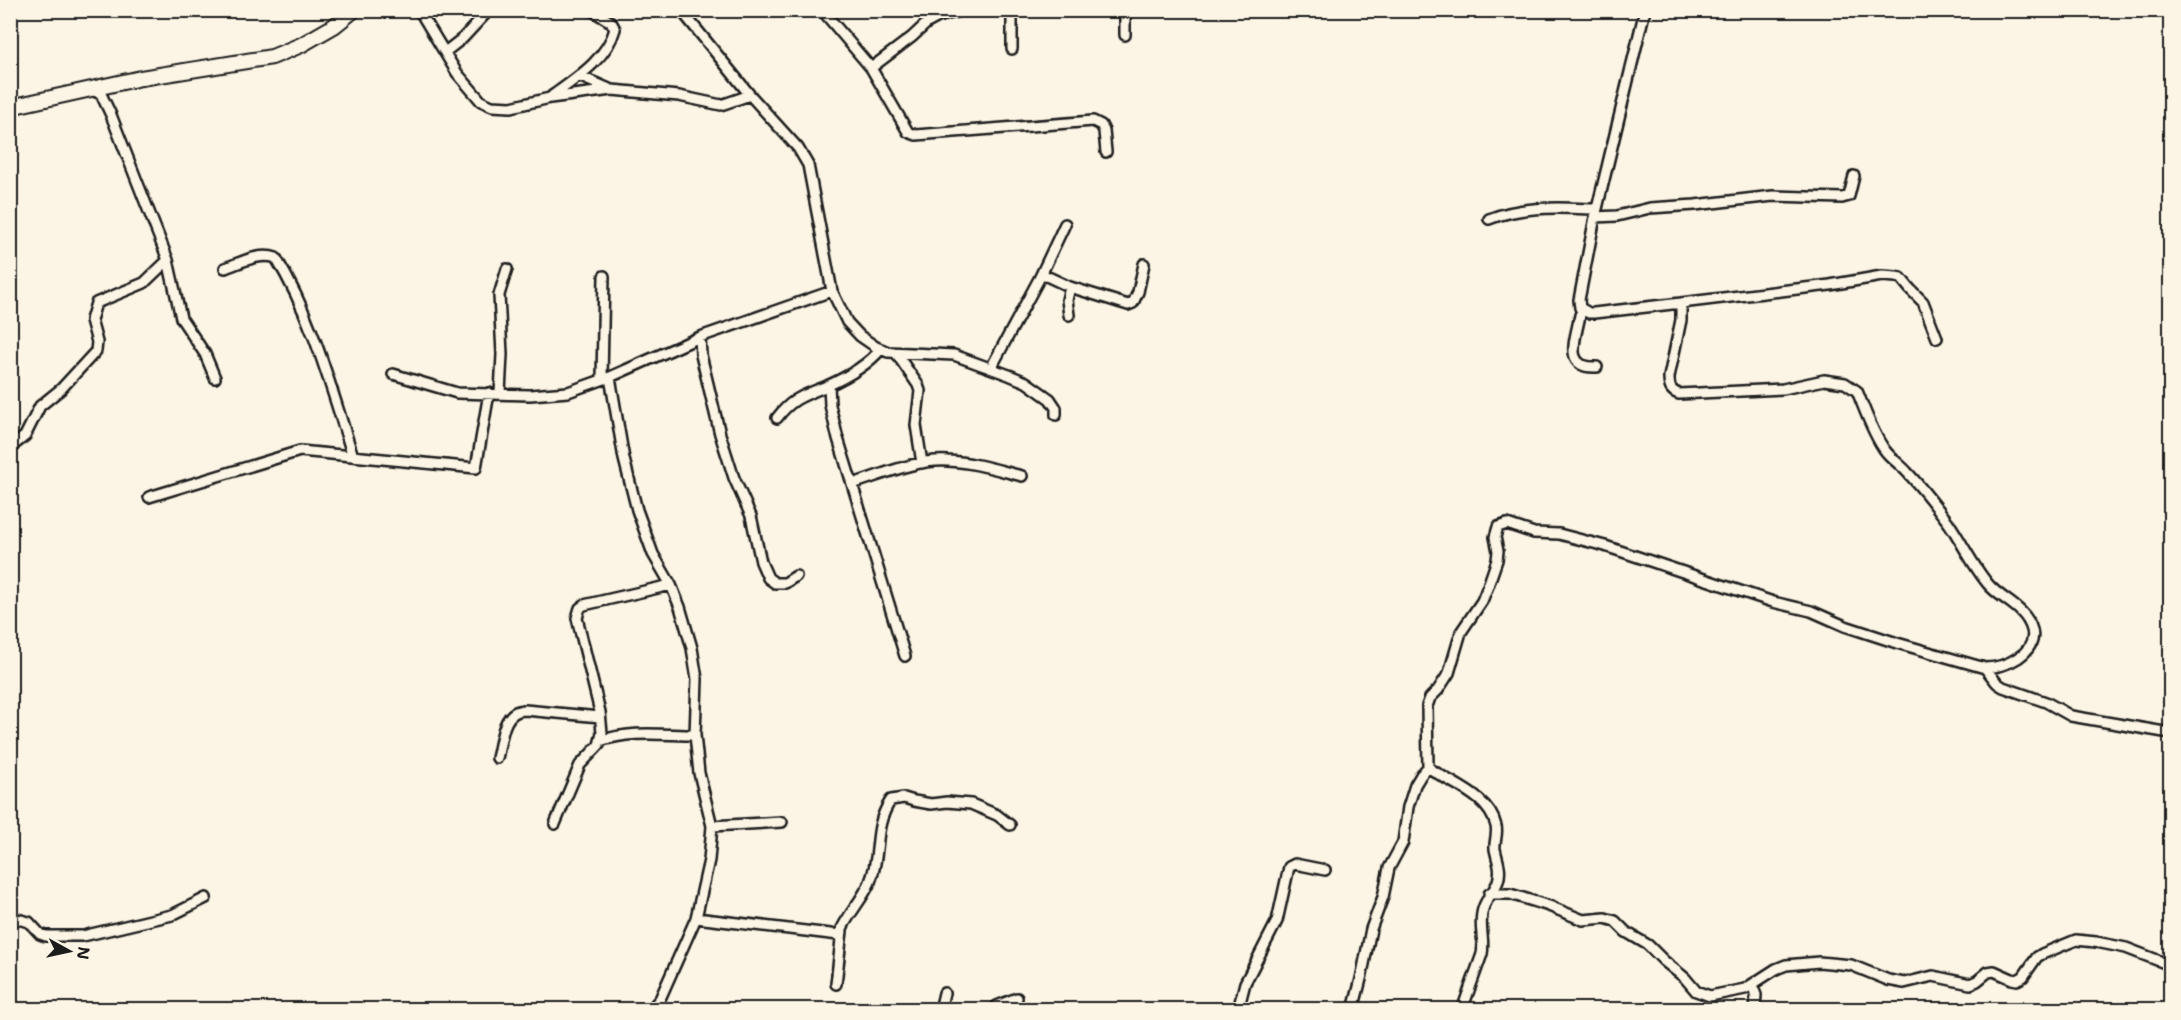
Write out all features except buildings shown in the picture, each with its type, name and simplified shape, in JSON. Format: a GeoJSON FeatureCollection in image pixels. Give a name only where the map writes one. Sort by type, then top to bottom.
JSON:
{"type":"FeatureCollection","features":[{"type":"Feature","properties":{"kind":"main road"},"geometry":{"type":"LineString","coordinates":[[10,107],[141,78],[272,57],[301,45],[334,26],[354,10]]}},
{"type":"Feature","properties":{"kind":"street"},"geometry":{"type":"LineString","coordinates":[[10,17],[13,10]]}},
{"type":"Feature","properties":{"kind":"street"},"geometry":{"type":"LineString","coordinates":[[419,10],[457,73],[481,101],[492,106],[511,107],[550,98],[612,90],[679,96],[721,105],[750,95]]}},
{"type":"Feature","properties":{"kind":"street"},"geometry":{"type":"LineString","coordinates":[[445,52],[463,38],[489,10]]}},
{"type":"Feature","properties":{"kind":"street"},"geometry":{"type":"LineString","coordinates":[[550,98],[599,57],[615,29],[611,22],[591,10]]}},
{"type":"Feature","properties":{"kind":"street"},"geometry":{"type":"LineString","coordinates":[[681,10],[750,95],[798,148],[808,165],[832,291],[847,322],[860,336],[881,349],[896,353],[954,355],[1026,382],[1050,399],[1056,408],[1056,415]]}},
{"type":"Feature","properties":{"kind":"street"},"geometry":{"type":"LineString","coordinates":[[822,10],[871,68],[908,132],[916,135],[1093,122],[1101,125],[1104,131],[1106,152]]}},
{"type":"Feature","properties":{"kind":"street"},"geometry":{"type":"LineString","coordinates":[[871,68],[912,38],[927,23],[938,17],[963,10]]}},
{"type":"Feature","properties":{"kind":"street"},"geometry":{"type":"LineString","coordinates":[[1012,10],[1012,49]]}},
{"type":"Feature","properties":{"kind":"street"},"geometry":{"type":"LineString","coordinates":[[1125,10],[1125,35]]}},
{"type":"Feature","properties":{"kind":"street"},"geometry":{"type":"LineString","coordinates":[[1644,10],[1596,213],[1579,300],[1580,308],[1594,313],[1830,285],[1882,276],[1896,277],[1901,278],[1923,302],[1936,338]]}},
{"type":"Feature","properties":{"kind":"street"},"geometry":{"type":"LineString","coordinates":[[579,76],[612,90]]}},
{"type":"Feature","properties":{"kind":"street"},"geometry":{"type":"LineString","coordinates":[[90,89],[101,94],[111,115],[168,260],[181,318],[205,354],[215,378]]}},
{"type":"Feature","properties":{"kind":"street"},"geometry":{"type":"LineString","coordinates":[[1489,219],[1509,212],[1548,207],[1617,216],[1650,208],[1695,206],[1773,196],[1842,198],[1849,196],[1854,176]]}},
{"type":"Feature","properties":{"kind":"street"},"geometry":{"type":"LineString","coordinates":[[991,368],[1042,274],[1065,224]]}},
{"type":"Feature","properties":{"kind":"street"},"geometry":{"type":"LineString","coordinates":[[225,268],[260,256],[276,258],[310,328],[326,369],[353,456]]}},
{"type":"Feature","properties":{"kind":"street"},"geometry":{"type":"LineString","coordinates":[[10,448],[26,436],[39,406],[61,388],[97,350],[91,320],[96,303],[144,283],[168,260]]}},
{"type":"Feature","properties":{"kind":"street"},"geometry":{"type":"LineString","coordinates":[[1042,274],[1070,287],[1128,305],[1134,303],[1144,264]]}},
{"type":"Feature","properties":{"kind":"street"},"geometry":{"type":"LineString","coordinates":[[500,393],[502,354],[499,295],[507,269]]}},
{"type":"Feature","properties":{"kind":"street"},"geometry":{"type":"LineString","coordinates":[[604,276],[606,378],[637,510],[653,554],[680,606],[692,648],[698,679],[695,735],[699,772],[712,826],[709,860],[696,918],[660,999],[653,1009]]}},
{"type":"Feature","properties":{"kind":"street"},"geometry":{"type":"LineString","coordinates":[[1069,315],[1067,300],[1070,287]]}},
{"type":"Feature","properties":{"kind":"street"},"geometry":{"type":"LineString","coordinates":[[393,374],[452,392],[530,394],[568,392],[700,338],[832,291]]}},
{"type":"Feature","properties":{"kind":"street"},"geometry":{"type":"LineString","coordinates":[[1353,1010],[1371,929],[1383,897],[1389,868],[1403,842],[1408,807],[1415,785],[1428,767],[1427,706],[1430,698],[1449,674],[1459,637],[1482,601],[1498,551],[1495,531],[1501,525],[1513,525],[1534,533],[1559,534],[1623,552],[1773,602],[1811,611],[1845,626],[1897,643],[1986,668],[1993,668],[2026,653],[2033,640],[2030,624],[2019,610],[1988,584],[1941,514],[1906,471],[1885,450],[1874,433],[1857,391],[1845,383],[1824,380],[1783,389],[1684,394],[1673,392],[1669,386],[1669,377],[1681,320],[1681,303]]}},
{"type":"Feature","properties":{"kind":"street"},"geometry":{"type":"LineString","coordinates":[[1583,310],[1580,315],[1574,357],[1583,367],[1597,367]]}},
{"type":"Feature","properties":{"kind":"street"},"geometry":{"type":"LineString","coordinates":[[700,338],[701,355],[720,434],[734,478],[752,516],[761,562],[768,578],[775,583],[785,583],[796,576]]}},
{"type":"Feature","properties":{"kind":"street"},"geometry":{"type":"LineString","coordinates":[[777,418],[796,398],[829,385],[865,365],[881,349]]}},
{"type":"Feature","properties":{"kind":"street"},"geometry":{"type":"LineString","coordinates":[[896,353],[920,391],[916,425],[922,463]]}},
{"type":"Feature","properties":{"kind":"street"},"geometry":{"type":"LineString","coordinates":[[829,385],[830,405],[837,435],[905,656]]}},
{"type":"Feature","properties":{"kind":"street"},"geometry":{"type":"LineString","coordinates":[[149,497],[300,451],[476,468],[489,393]]}},
{"type":"Feature","properties":{"kind":"street"},"geometry":{"type":"LineString","coordinates":[[852,484],[922,463],[948,461],[987,467],[1022,476]]}},
{"type":"Feature","properties":{"kind":"street"},"geometry":{"type":"LineString","coordinates":[[555,824],[580,765],[601,737],[600,717],[577,618],[580,608],[584,605],[671,585]]}},
{"type":"Feature","properties":{"kind":"street"},"geometry":{"type":"LineString","coordinates":[[1986,668],[1996,683],[2003,687],[2046,702],[2071,716],[2170,733]]}},
{"type":"Feature","properties":{"kind":"street"},"geometry":{"type":"LineString","coordinates":[[497,758],[507,720],[515,712],[525,710],[600,717]]}},
{"type":"Feature","properties":{"kind":"street"},"geometry":{"type":"LineString","coordinates":[[601,737],[652,732],[695,735]]}},
{"type":"Feature","properties":{"kind":"street"},"geometry":{"type":"LineString","coordinates":[[1428,767],[1475,797],[1488,810],[1496,825],[1495,846],[1500,874],[1498,883],[1489,894],[1481,918],[1480,928],[1484,947],[1462,1010]]}},
{"type":"Feature","properties":{"kind":"street"},"geometry":{"type":"LineString","coordinates":[[696,918],[839,935],[842,926],[870,883],[875,866],[882,813],[891,800],[904,798],[931,804],[947,802],[971,804],[997,815],[1010,825]]}},
{"type":"Feature","properties":{"kind":"street"},"geometry":{"type":"LineString","coordinates":[[712,826],[782,822]]}},
{"type":"Feature","properties":{"kind":"street"},"geometry":{"type":"LineString","coordinates":[[1238,1010],[1245,982],[1277,921],[1289,867],[1295,864],[1325,870]]}},
{"type":"Feature","properties":{"kind":"street"},"geometry":{"type":"LineString","coordinates":[[1489,894],[1510,894],[1550,906],[1583,920],[1605,918],[1616,921],[1626,932],[1648,945],[1702,994],[1720,995],[1752,985],[1786,965],[1819,962],[1851,964],[1888,980],[1904,983],[1934,976],[1970,984],[1994,970],[2018,980],[2023,977],[2037,957],[2076,940],[2127,948],[2170,965]]}},
{"type":"Feature","properties":{"kind":"street"},"geometry":{"type":"LineString","coordinates":[[10,917],[29,922],[40,934],[46,936],[83,936],[172,915],[206,898]]}},
{"type":"Feature","properties":{"kind":"street"},"geometry":{"type":"LineString","coordinates":[[836,984],[842,926]]}},
{"type":"Feature","properties":{"kind":"street"},"geometry":{"type":"LineString","coordinates":[[1752,985],[1756,996],[1755,1010]]}},
{"type":"Feature","properties":{"kind":"street"},"geometry":{"type":"LineString","coordinates":[[940,1010],[944,993]]}},
{"type":"Feature","properties":{"kind":"street"},"geometry":{"type":"LineString","coordinates":[[994,1010],[997,1006],[1017,998]]}},
{"type":"Feature","properties":{"kind":"street"},"geometry":{"type":"LineString","coordinates":[[653,1009],[667,1010]]}}]}
